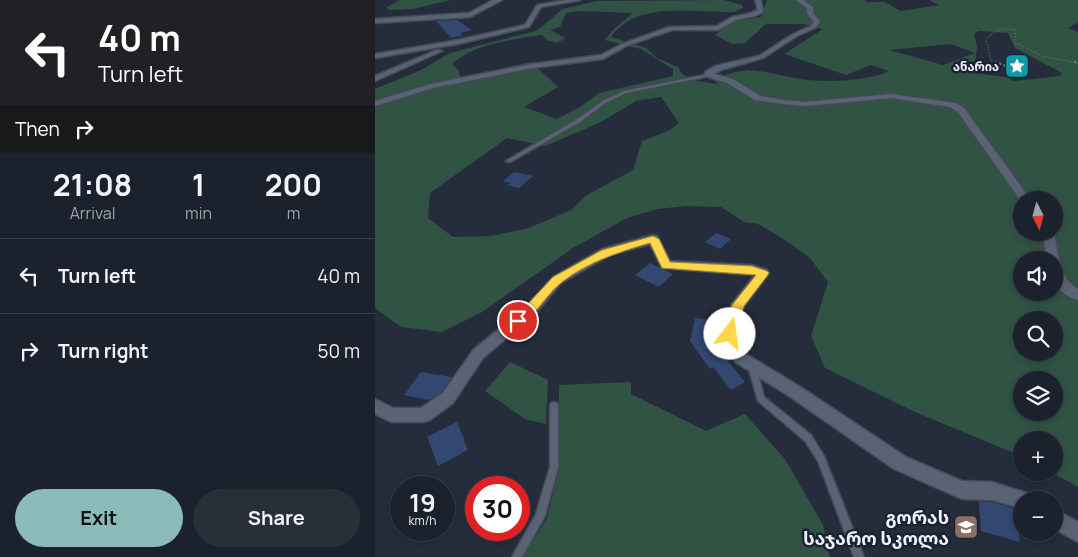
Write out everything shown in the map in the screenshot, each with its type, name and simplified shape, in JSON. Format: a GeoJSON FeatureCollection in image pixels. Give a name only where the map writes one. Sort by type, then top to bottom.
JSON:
{"type":"FeatureCollection","features":[{"type":"Feature","properties":{"kind":"street"},"geometry":{"type":"LineString","coordinates":[[375,21],[471,15],[480,12],[493,2],[499,0]]}},
{"type":"Feature","properties":{"kind":"street"},"geometry":{"type":"LineString","coordinates":[[375,56],[476,38],[527,26],[539,6],[578,0]]}},
{"type":"Feature","properties":{"kind":"street"},"geometry":{"type":"LineString","coordinates":[[375,104],[431,86],[532,66],[603,57],[624,45],[671,28],[683,30],[718,28],[733,18],[753,15],[761,10],[758,0]]}},
{"type":"Feature","properties":{"kind":"street"},"geometry":{"type":"LineString","coordinates":[[708,74],[718,68],[761,57],[795,35],[813,27],[817,22],[810,13],[810,7],[799,0]]}},
{"type":"Feature","properties":{"kind":"street"},"geometry":{"type":"LineString","coordinates":[[375,79],[406,64],[476,38]]}},
{"type":"Feature","properties":{"kind":"street"},"geometry":{"type":"LineString","coordinates":[[708,74],[730,81],[757,98],[785,102],[806,104],[891,96],[952,105],[961,110],[1020,191]]}},
{"type":"Feature","properties":{"kind":"street"},"geometry":{"type":"LineString","coordinates":[[375,406],[391,415],[423,415],[448,398],[478,354],[531,310],[557,280],[606,252],[653,239],[666,265],[752,269],[763,273],[738,305],[730,334],[739,358],[794,391],[900,463],[962,490],[992,491],[1013,497]]}},
{"type":"Feature","properties":{"kind":"street"},"geometry":{"type":"LineString","coordinates":[[1063,286],[1065,289],[1078,295]]}},
{"type":"Feature","properties":{"kind":"street"},"geometry":{"type":"LineString","coordinates":[[1063,524],[1078,533]]}},
{"type":"Feature","properties":{"kind":"lane"},"geometry":{"type":"LineString","coordinates":[[508,161],[578,121],[604,102],[625,92],[708,74]]}},
{"type":"Feature","properties":{"kind":"lane"},"geometry":{"type":"LineString","coordinates":[[752,365],[761,399],[808,438],[821,459],[859,557]]}},
{"type":"Feature","properties":{"kind":"lane"},"geometry":{"type":"LineString","coordinates":[[517,557],[540,516],[554,467],[554,405]]}},
{"type":"Feature","properties":{"kind":"path"},"geometry":{"type":"LineString","coordinates":[[1021,77],[1009,67],[991,60],[986,39],[993,32],[1006,27],[1016,30],[1015,42],[1042,56],[1078,63]]}},
{"type":"Feature","properties":{"kind":"green space"},"geometry":{"type":"Polygon","coordinates":[[[400,0],[451,0],[413,9],[388,10],[387,7],[400,0]]]}},
{"type":"Feature","properties":{"kind":"green space"},"geometry":{"type":"Polygon","coordinates":[[[724,0],[742,5],[743,8],[734,12],[668,11],[651,13],[622,25],[611,37],[646,48],[657,58],[678,67],[683,75],[698,81],[718,84],[713,80],[746,70],[806,80],[830,81],[868,77],[889,71],[871,65],[846,75],[784,54],[823,29],[804,24],[766,24],[745,43],[732,44],[715,35],[732,22],[761,17],[767,0],[864,0],[867,2],[885,2],[901,11],[939,5],[929,0],[1078,0],[1078,22],[1068,28],[1078,32],[1078,487],[1063,479],[1063,431],[1013,431],[1013,453],[915,412],[825,368],[811,336],[828,282],[810,258],[785,240],[758,224],[744,222],[721,207],[687,206],[657,209],[627,218],[573,248],[482,312],[442,332],[401,327],[375,308],[375,89],[421,70],[450,53],[535,31],[562,9],[597,1],[724,0]],[[580,11],[566,13],[560,27],[550,30],[566,38],[557,43],[547,40],[542,35],[506,41],[472,51],[452,64],[458,70],[461,78],[531,62],[558,87],[524,107],[557,119],[580,107],[599,93],[673,76],[673,69],[641,49],[605,40],[614,29],[633,13],[580,11]],[[979,31],[974,34],[977,47],[974,73],[1006,77],[1014,81],[1060,76],[1062,73],[1015,48],[1008,33],[979,31]],[[951,44],[889,50],[943,65],[975,53],[951,44]],[[661,97],[636,101],[599,123],[545,146],[507,138],[430,193],[428,218],[453,237],[491,236],[529,228],[571,210],[587,195],[633,170],[642,141],[670,130],[679,123],[661,97]]]}},
{"type":"Feature","properties":{"kind":"green space"},"geometry":{"type":"Polygon","coordinates":[[[510,362],[548,380],[546,424],[525,419],[485,391],[510,362]]]}},
{"type":"Feature","properties":{"kind":"green space"},"geometry":{"type":"Polygon","coordinates":[[[631,382],[631,394],[706,431],[745,414],[785,459],[823,525],[830,557],[523,557],[547,518],[559,468],[559,385],[631,382]]]}},
{"type":"Feature","properties":{"kind":"building"},"geometry":{"type":"Polygon","coordinates":[[[457,20],[472,30],[451,38],[436,21],[457,20]]]}},
{"type":"Feature","properties":{"kind":"building"},"geometry":{"type":"Polygon","coordinates":[[[514,172],[533,176],[519,188],[507,185],[510,183],[503,181],[514,172]]]}},
{"type":"Feature","properties":{"kind":"building"},"geometry":{"type":"Polygon","coordinates":[[[716,233],[731,239],[720,249],[705,242],[716,233]]]}},
{"type":"Feature","properties":{"kind":"building"},"geometry":{"type":"Polygon","coordinates":[[[650,263],[673,274],[659,287],[635,275],[650,263]]]}},
{"type":"Feature","properties":{"kind":"building"},"geometry":{"type":"Polygon","coordinates":[[[695,318],[707,319],[704,332],[745,382],[731,390],[713,367],[710,369],[690,341],[695,318]]]}},
{"type":"Feature","properties":{"kind":"building"},"geometry":{"type":"Polygon","coordinates":[[[421,372],[452,377],[442,392],[429,400],[404,395],[421,372]]]}},
{"type":"Feature","properties":{"kind":"building"},"geometry":{"type":"Polygon","coordinates":[[[457,422],[468,450],[438,466],[427,437],[457,422]]]}},
{"type":"Feature","properties":{"kind":"building"},"geometry":{"type":"Polygon","coordinates":[[[979,501],[992,502],[1013,508],[1013,540],[981,531],[979,501]]]}},
{"type":"Feature","properties":{"kind":"place","name":"ანარია"},"geometry":{"type":"Point","coordinates":[1017,66]}},
{"type":"Feature","properties":{"kind":"place","name":"გორას საჯარო სკოლა"},"geometry":{"type":"Point","coordinates":[966,527]}},
{"type":"Feature","properties":{"kind":"route"},"geometry":{"type":"LineString","coordinates":[[518,321],[531,310],[557,280],[606,252],[653,239],[666,265],[752,269],[763,273],[738,305],[730,334]]}}]}
